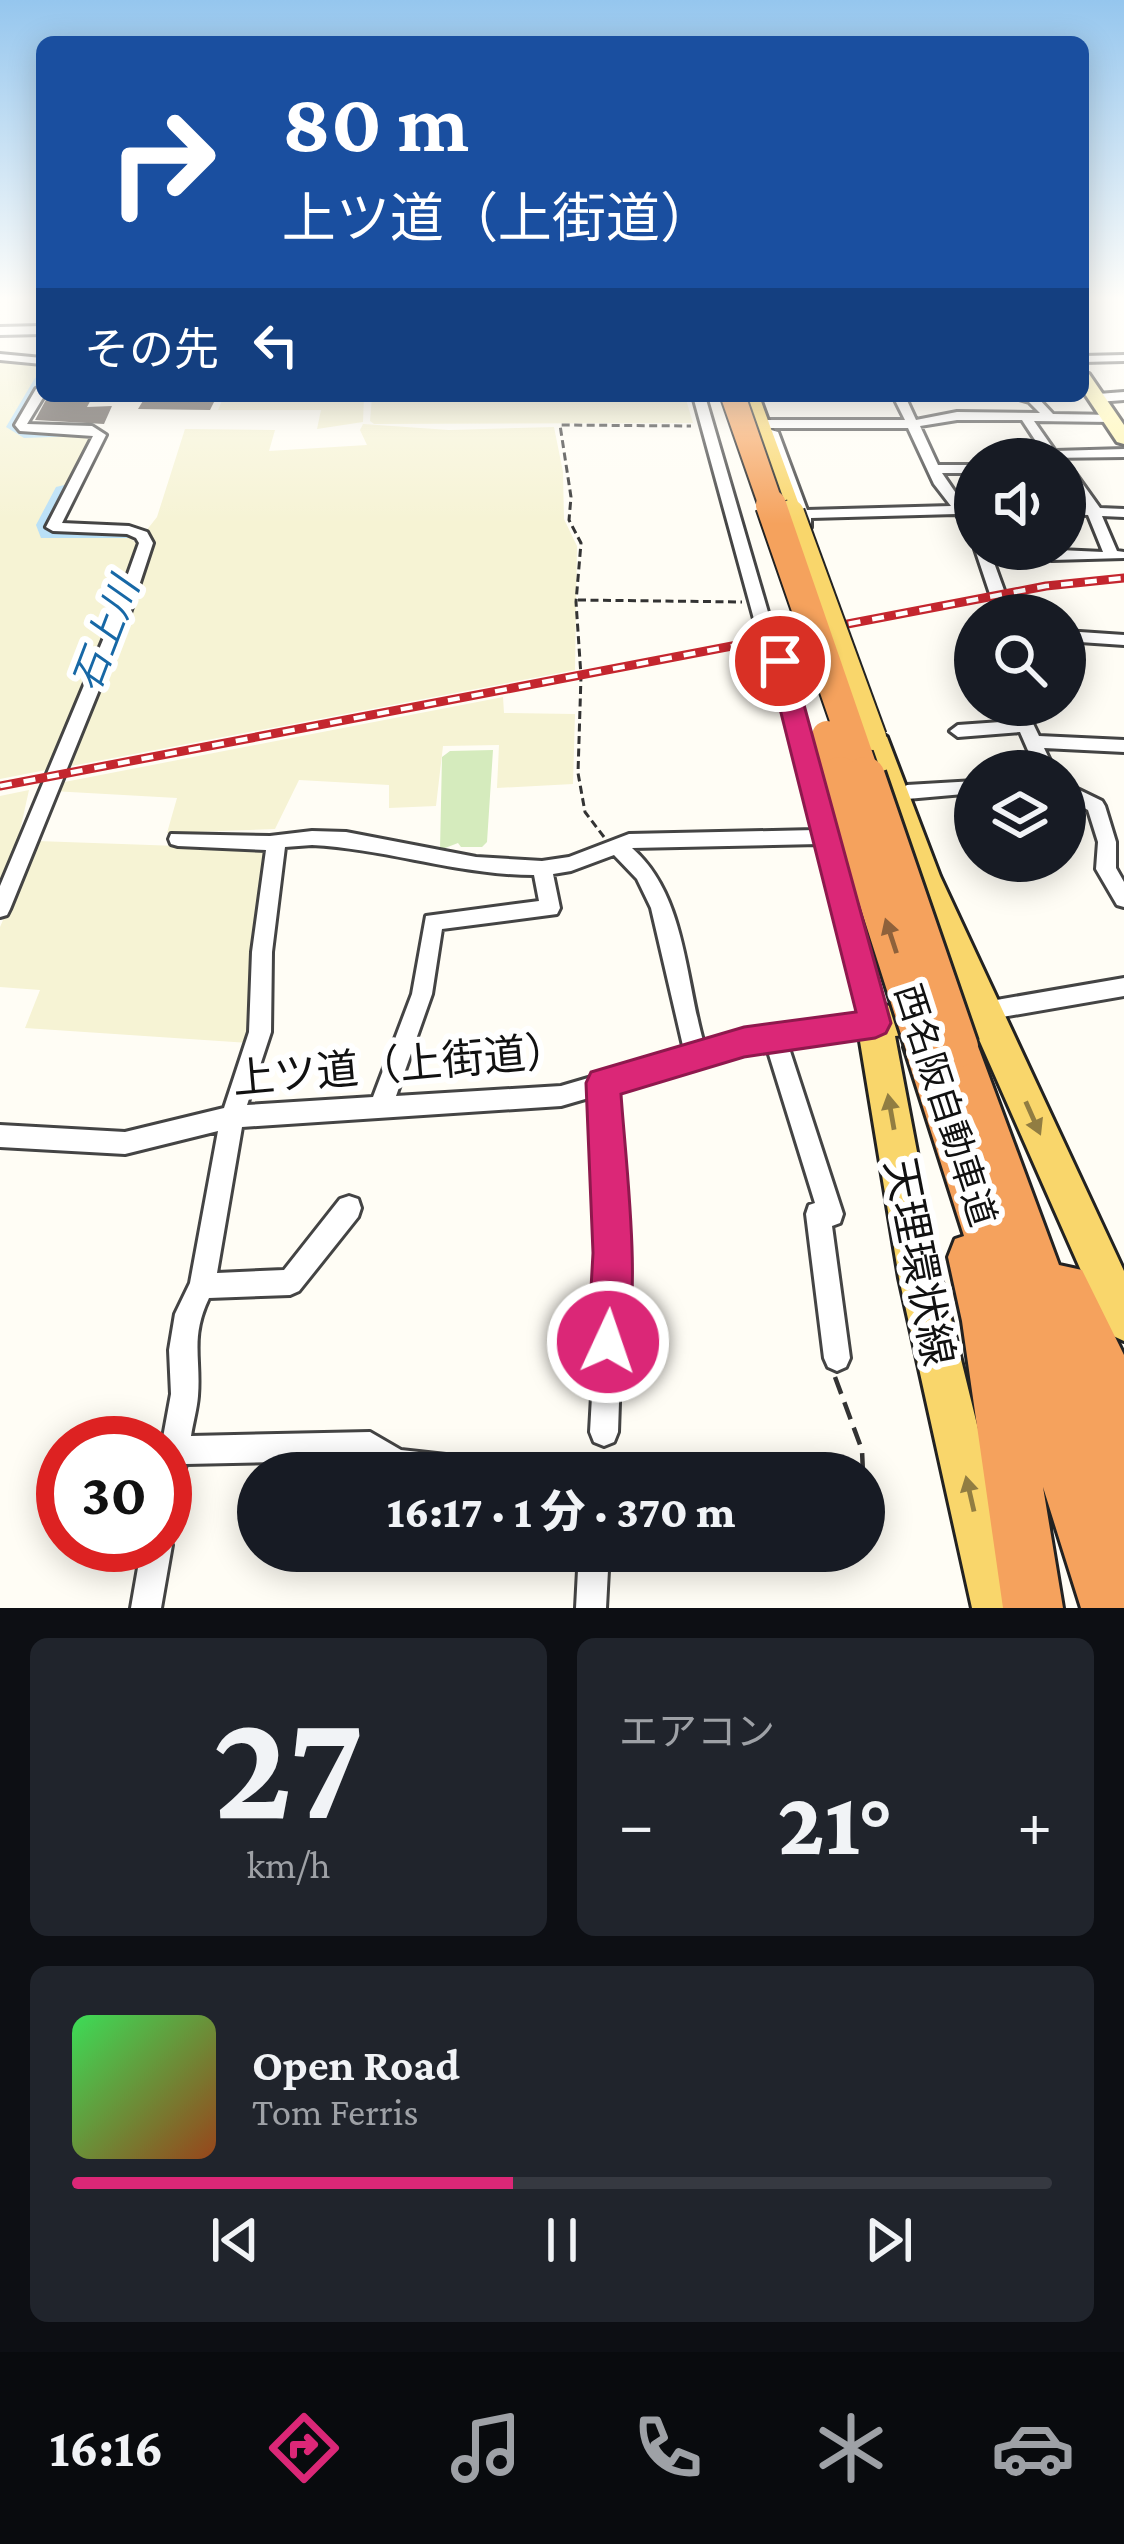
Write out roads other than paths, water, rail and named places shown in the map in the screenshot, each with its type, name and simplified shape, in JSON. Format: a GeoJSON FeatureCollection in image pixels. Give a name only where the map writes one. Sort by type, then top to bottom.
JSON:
{"type":"FeatureCollection","features":[{"type":"Feature","properties":{"kind":"highway","name":"西名阪自動車道"},"geometry":{"type":"LineString","coordinates":[[741,409],[955,1051],[1124,1523]]}},
{"type":"Feature","properties":{"kind":"highway","name":"西名阪自動車道"},"geometry":{"type":"LineString","coordinates":[[955,1051],[1111,1608]]}},
{"type":"Feature","properties":{"kind":"highway"},"geometry":{"type":"LineString","coordinates":[[955,1051],[1124,1414]]}},
{"type":"Feature","properties":{"kind":"highway"},"geometry":{"type":"LineString","coordinates":[[955,1051],[937,1121],[988,1321],[1033,1608]]}},
{"type":"Feature","properties":{"kind":"main road"},"geometry":{"type":"LineString","coordinates":[[1089,385],[1124,439]]}},
{"type":"Feature","properties":{"kind":"main road"},"geometry":{"type":"LineString","coordinates":[[741,409],[797,514],[873,737],[953,940],[955,1051],[1124,1319]]}},
{"type":"Feature","properties":{"kind":"main road"},"geometry":{"type":"LineString","coordinates":[[875,1023],[955,1051]]}},
{"type":"Feature","properties":{"kind":"main road","name":"天理環状線"},"geometry":{"type":"LineString","coordinates":[[875,1023],[920,1278],[997,1608]]}},
{"type":"Feature","properties":{"kind":"street"},"geometry":{"type":"LineString","coordinates":[[1098,398],[1124,397]]}},
{"type":"Feature","properties":{"kind":"street"},"geometry":{"type":"LineString","coordinates":[[0,909],[122,616],[146,543],[142,535],[129,530],[53,527],[100,435],[92,430],[24,428],[21,424],[36,399]]}},
{"type":"Feature","properties":{"kind":"street"},"geometry":{"type":"LineString","coordinates":[[901,402],[933,470],[954,497]]}},
{"type":"Feature","properties":{"kind":"street"},"geometry":{"type":"LineString","coordinates":[[1036,402],[1051,417]]}},
{"type":"Feature","properties":{"kind":"street"},"geometry":{"type":"LineString","coordinates":[[762,620],[741,409],[912,424],[957,416],[1111,418]]}},
{"type":"Feature","properties":{"kind":"street"},"geometry":{"type":"LineString","coordinates":[[1027,418],[1052,455],[1124,453]]}},
{"type":"Feature","properties":{"kind":"street"},"geometry":{"type":"LineString","coordinates":[[933,470],[954,470]]}},
{"type":"Feature","properties":{"kind":"street"},"geometry":{"type":"LineString","coordinates":[[1086,499],[1118,555],[1086,555]]}},
{"type":"Feature","properties":{"kind":"street"},"geometry":{"type":"LineString","coordinates":[[1086,511],[1124,513]]}},
{"type":"Feature","properties":{"kind":"street"},"geometry":{"type":"LineString","coordinates":[[833,602],[797,514],[954,512]]}},
{"type":"Feature","properties":{"kind":"street"},"geometry":{"type":"LineString","coordinates":[[1086,637],[1124,640]]}},
{"type":"Feature","properties":{"kind":"street"},"geometry":{"type":"LineString","coordinates":[[856,655],[941,885],[953,940]]}},
{"type":"Feature","properties":{"kind":"street"},"geometry":{"type":"LineString","coordinates":[[780,661],[875,1023]]}},
{"type":"Feature","properties":{"kind":"street"},"geometry":{"type":"LineString","coordinates":[[1027,726],[1037,750]]}},
{"type":"Feature","properties":{"kind":"street"},"geometry":{"type":"LineString","coordinates":[[958,731],[1124,746]]}},
{"type":"Feature","properties":{"kind":"street"},"geometry":{"type":"LineString","coordinates":[[907,791],[954,788]]}},
{"type":"Feature","properties":{"kind":"street"},"geometry":{"type":"LineString","coordinates":[[1086,797],[1096,806],[1115,846],[1106,869],[1124,899]]}},
{"type":"Feature","properties":{"kind":"street"},"geometry":{"type":"LineString","coordinates":[[181,1416],[188,1314],[202,1286],[232,1117],[260,1032],[262,952],[279,839],[352,839],[420,849],[458,863],[542,868],[571,863],[629,841],[827,836]]}},
{"type":"Feature","properties":{"kind":"street"},"geometry":{"type":"LineString","coordinates":[[178,839],[277,843]]}},
{"type":"Feature","properties":{"kind":"street"},"geometry":{"type":"LineString","coordinates":[[615,845],[638,861],[658,898],[671,932],[678,985],[697,1058]]}},
{"type":"Feature","properties":{"kind":"street"},"geometry":{"type":"LineString","coordinates":[[381,1107],[422,994],[433,922],[550,908],[542,868]]}},
{"type":"Feature","properties":{"kind":"street"},"geometry":{"type":"LineString","coordinates":[[955,1051],[1124,987]]}},
{"type":"Feature","properties":{"kind":"street","name":"上ツ道（上街道）"},"geometry":{"type":"LineString","coordinates":[[0,1136],[125,1143],[232,1117],[561,1096],[775,1037],[875,1023]]}},
{"type":"Feature","properties":{"kind":"street"},"geometry":{"type":"LineString","coordinates":[[775,1037],[831,1214],[818,1214],[838,1358]]}},
{"type":"Feature","properties":{"kind":"street"},"geometry":{"type":"LineString","coordinates":[[603,1083],[612,1253],[604,1432]]}},
{"type":"Feature","properties":{"kind":"street"},"geometry":{"type":"LineString","coordinates":[[202,1286],[290,1282],[349,1208]]}},
{"type":"Feature","properties":{"kind":"street"},"geometry":{"type":"LineString","coordinates":[[192,1450],[370,1446],[379,1452]]}},
{"type":"Feature","properties":{"kind":"street"},"geometry":{"type":"LineString","coordinates":[[146,1608],[152,1572]]}},
{"type":"Feature","properties":{"kind":"street"},"geometry":{"type":"LineString","coordinates":[[591,1608],[593,1572]]}},
{"type":"Feature","properties":{"kind":"waterway","name":"石上川"},"geometry":{"type":"LineString","coordinates":[[36,392],[16,427],[24,432],[72,432]]}},
{"type":"Feature","properties":{"kind":"waterway","name":"石上川"},"geometry":{"type":"LineString","coordinates":[[64,492],[47,525],[49,533],[124,533]]}},
{"type":"Feature","properties":{"kind":"railway"},"geometry":{"type":"LineString","coordinates":[[0,786],[1046,586],[1124,578]]}}]}
